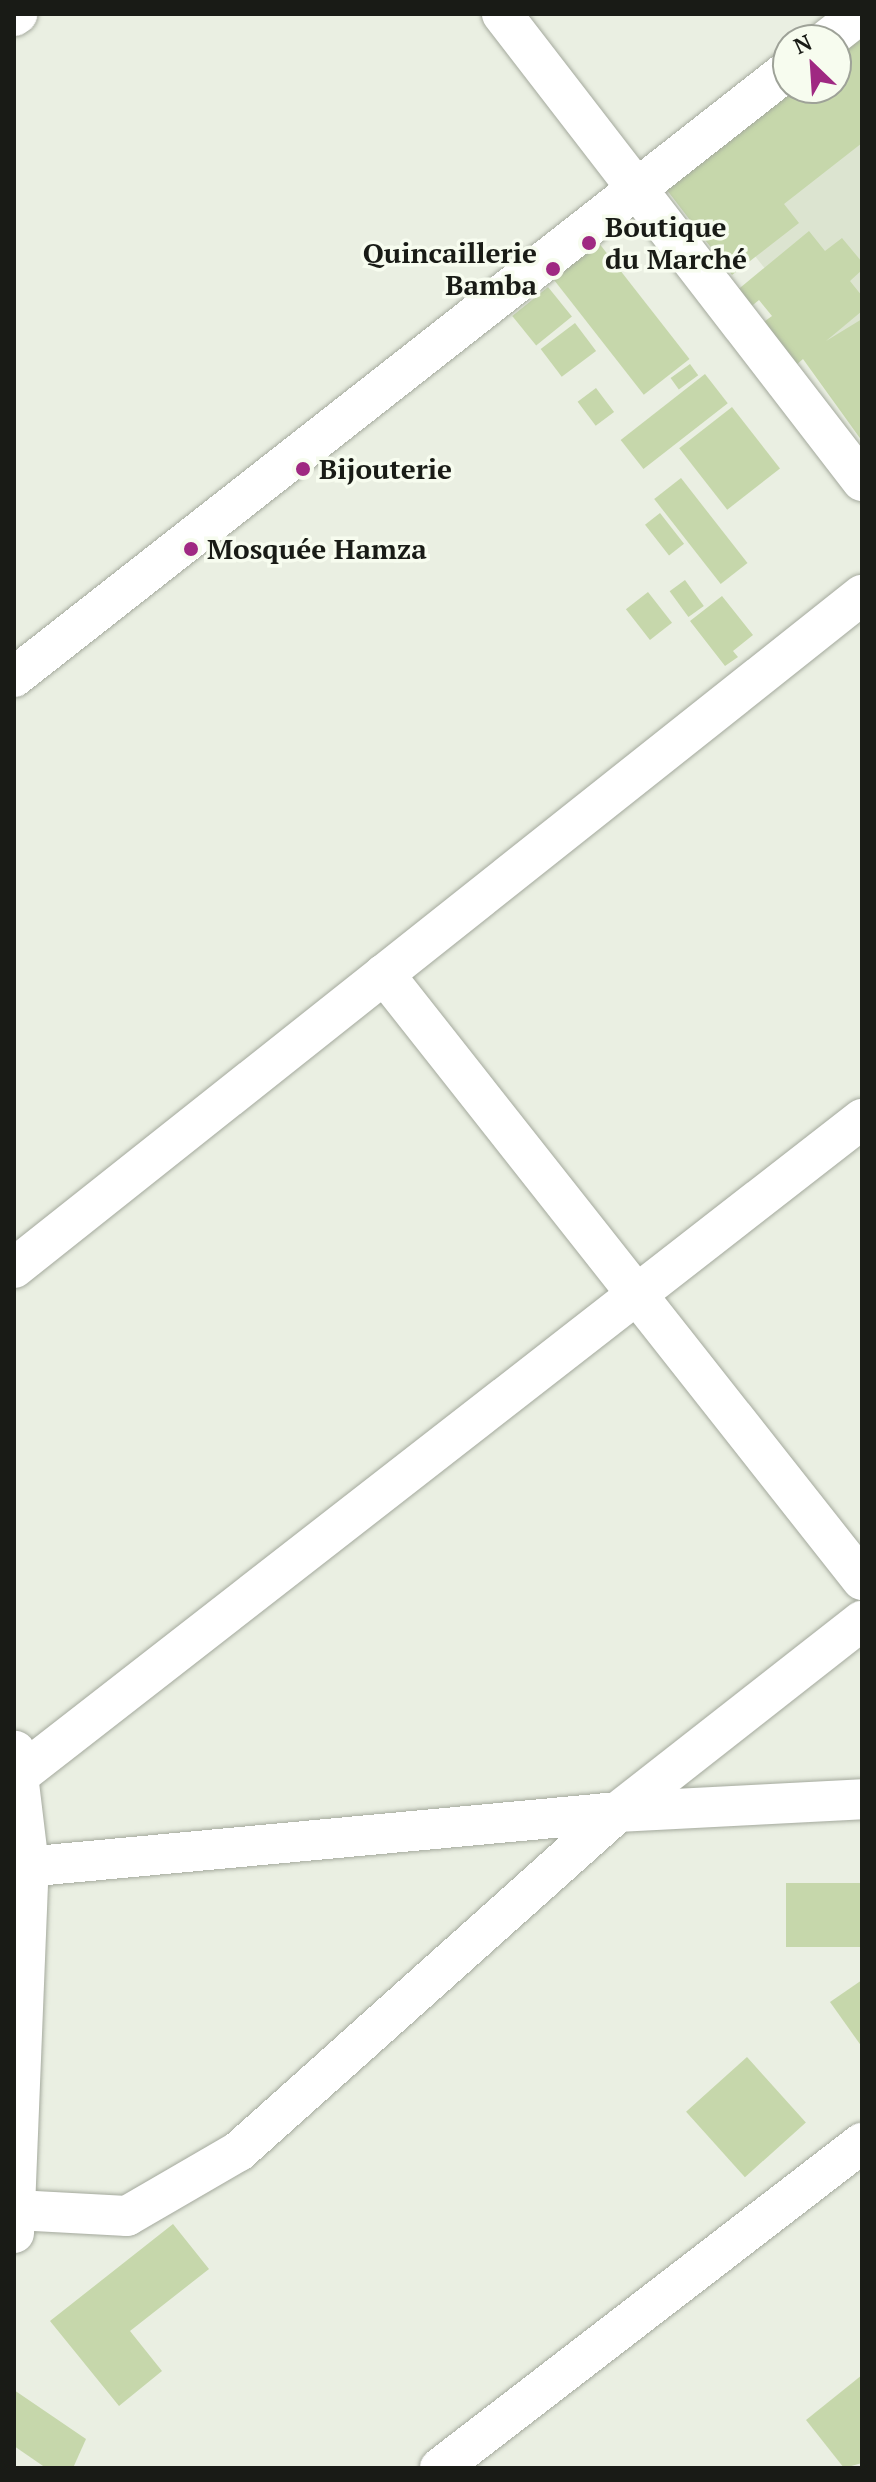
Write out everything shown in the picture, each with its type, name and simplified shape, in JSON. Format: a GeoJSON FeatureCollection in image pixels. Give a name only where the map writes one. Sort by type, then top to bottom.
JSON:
{"type":"FeatureCollection","features":[{"type":"Feature","properties":{"kind":"street"},"geometry":{"type":"LineString","coordinates":[[502,14],[862,481]]}},
{"type":"Feature","properties":{"kind":"street"},"geometry":{"type":"LineString","coordinates":[[14,677],[772,83]]}},
{"type":"Feature","properties":{"kind":"street"},"geometry":{"type":"LineString","coordinates":[[14,1268],[862,595]]}},
{"type":"Feature","properties":{"kind":"street"},"geometry":{"type":"LineString","coordinates":[[384,974],[862,1580]]}},
{"type":"Feature","properties":{"kind":"street"},"geometry":{"type":"LineString","coordinates":[[862,1119],[637,1294],[16,1762],[22,1867],[15,2222],[127,2216],[239,2151],[618,1812],[862,1621]]}},
{"type":"Feature","properties":{"kind":"street"},"geometry":{"type":"LineString","coordinates":[[22,1867],[618,1812],[862,1799]]}},
{"type":"Feature","properties":{"kind":"street"},"geometry":{"type":"LineString","coordinates":[[440,2468],[862,2143]]}},
{"type":"Feature","properties":{"kind":"shaded area"},"geometry":{"type":"Polygon","coordinates":[[[862,60],[862,392],[700,186],[814,104],[852,104],[852,71],[862,60]]]}},
{"type":"Feature","properties":{"kind":"building"},"geometry":{"type":"Polygon","coordinates":[[[862,25],[862,143],[784,204],[799,223],[732,275],[660,181],[772,100],[772,104],[852,104],[852,33],[862,25]]]}},
{"type":"Feature","properties":{"kind":"building"},"geometry":{"type":"Polygon","coordinates":[[[809,231],[825,251],[842,238],[862,262],[862,270],[850,281],[862,296],[862,311],[826,341],[862,319],[862,441],[803,359],[795,366],[761,324],[772,316],[759,300],[748,309],[735,292],[809,231]]]}},
{"type":"Feature","properties":{"kind":"building"},"geometry":{"type":"Polygon","coordinates":[[[591,233],[690,359],[644,395],[545,269],[591,233]]]}},
{"type":"Feature","properties":{"kind":"building"},"geometry":{"type":"Polygon","coordinates":[[[548,287],[572,317],[536,345],[512,316],[548,287]]]}},
{"type":"Feature","properties":{"kind":"building"},"geometry":{"type":"Polygon","coordinates":[[[575,323],[596,351],[562,377],[541,349],[575,323]]]}},
{"type":"Feature","properties":{"kind":"building"},"geometry":{"type":"Polygon","coordinates":[[[690,364],[698,375],[679,389],[671,378],[690,364]]]}},
{"type":"Feature","properties":{"kind":"building"},"geometry":{"type":"Polygon","coordinates":[[[705,374],[728,403],[643,469],[621,440],[705,374]]]}},
{"type":"Feature","properties":{"kind":"building"},"geometry":{"type":"Polygon","coordinates":[[[596,388],[614,412],[596,426],[578,402],[596,388]]]}},
{"type":"Feature","properties":{"kind":"building"},"geometry":{"type":"Polygon","coordinates":[[[732,407],[780,468],[727,510],[679,448],[732,407]]]}},
{"type":"Feature","properties":{"kind":"building"},"geometry":{"type":"Polygon","coordinates":[[[681,478],[747,563],[721,584],[654,499],[681,478]]]}},
{"type":"Feature","properties":{"kind":"building"},"geometry":{"type":"Polygon","coordinates":[[[660,513],[684,544],[669,555],[645,525],[660,513]]]}},
{"type":"Feature","properties":{"kind":"building"},"geometry":{"type":"Polygon","coordinates":[[[685,580],[704,606],[688,617],[670,591],[685,580]]]}},
{"type":"Feature","properties":{"kind":"building"},"geometry":{"type":"Polygon","coordinates":[[[648,592],[672,623],[650,640],[626,609],[648,592]]]}},
{"type":"Feature","properties":{"kind":"building"},"geometry":{"type":"Polygon","coordinates":[[[722,596],[753,635],[733,651],[738,657],[725,666],[690,621],[722,596]]]}},
{"type":"Feature","properties":{"kind":"building"},"geometry":{"type":"Polygon","coordinates":[[[786,1883],[862,1883],[862,1947],[786,1947],[786,1883]]]}},
{"type":"Feature","properties":{"kind":"building"},"geometry":{"type":"Polygon","coordinates":[[[862,1980],[862,2047],[830,2002],[862,1980]]]}},
{"type":"Feature","properties":{"kind":"building"},"geometry":{"type":"Polygon","coordinates":[[[747,2057],[806,2122],[745,2177],[686,2112],[747,2057]]]}},
{"type":"Feature","properties":{"kind":"building"},"geometry":{"type":"Polygon","coordinates":[[[173,2224],[209,2269],[130,2331],[162,2371],[119,2406],[50,2321],[173,2224]]]}},
{"type":"Feature","properties":{"kind":"building"},"geometry":{"type":"Polygon","coordinates":[[[862,2375],[862,2463],[844,2468],[806,2420],[862,2375]]]}},
{"type":"Feature","properties":{"kind":"building"},"geometry":{"type":"Polygon","coordinates":[[[14,2390],[86,2439],[73,2468],[46,2468],[14,2446],[14,2390]]]}},
{"type":"Feature","properties":{"kind":"place","name":"Boutique du Marché"},"geometry":{"type":"Point","coordinates":[589,243]}},
{"type":"Feature","properties":{"kind":"place","name":"Quincaillerie Bamba"},"geometry":{"type":"Point","coordinates":[553,269]}},
{"type":"Feature","properties":{"kind":"place","name":"Bijouterie"},"geometry":{"type":"Point","coordinates":[303,469]}},
{"type":"Feature","properties":{"kind":"place","name":"Mosquée Hamza"},"geometry":{"type":"Point","coordinates":[191,549]}}]}
